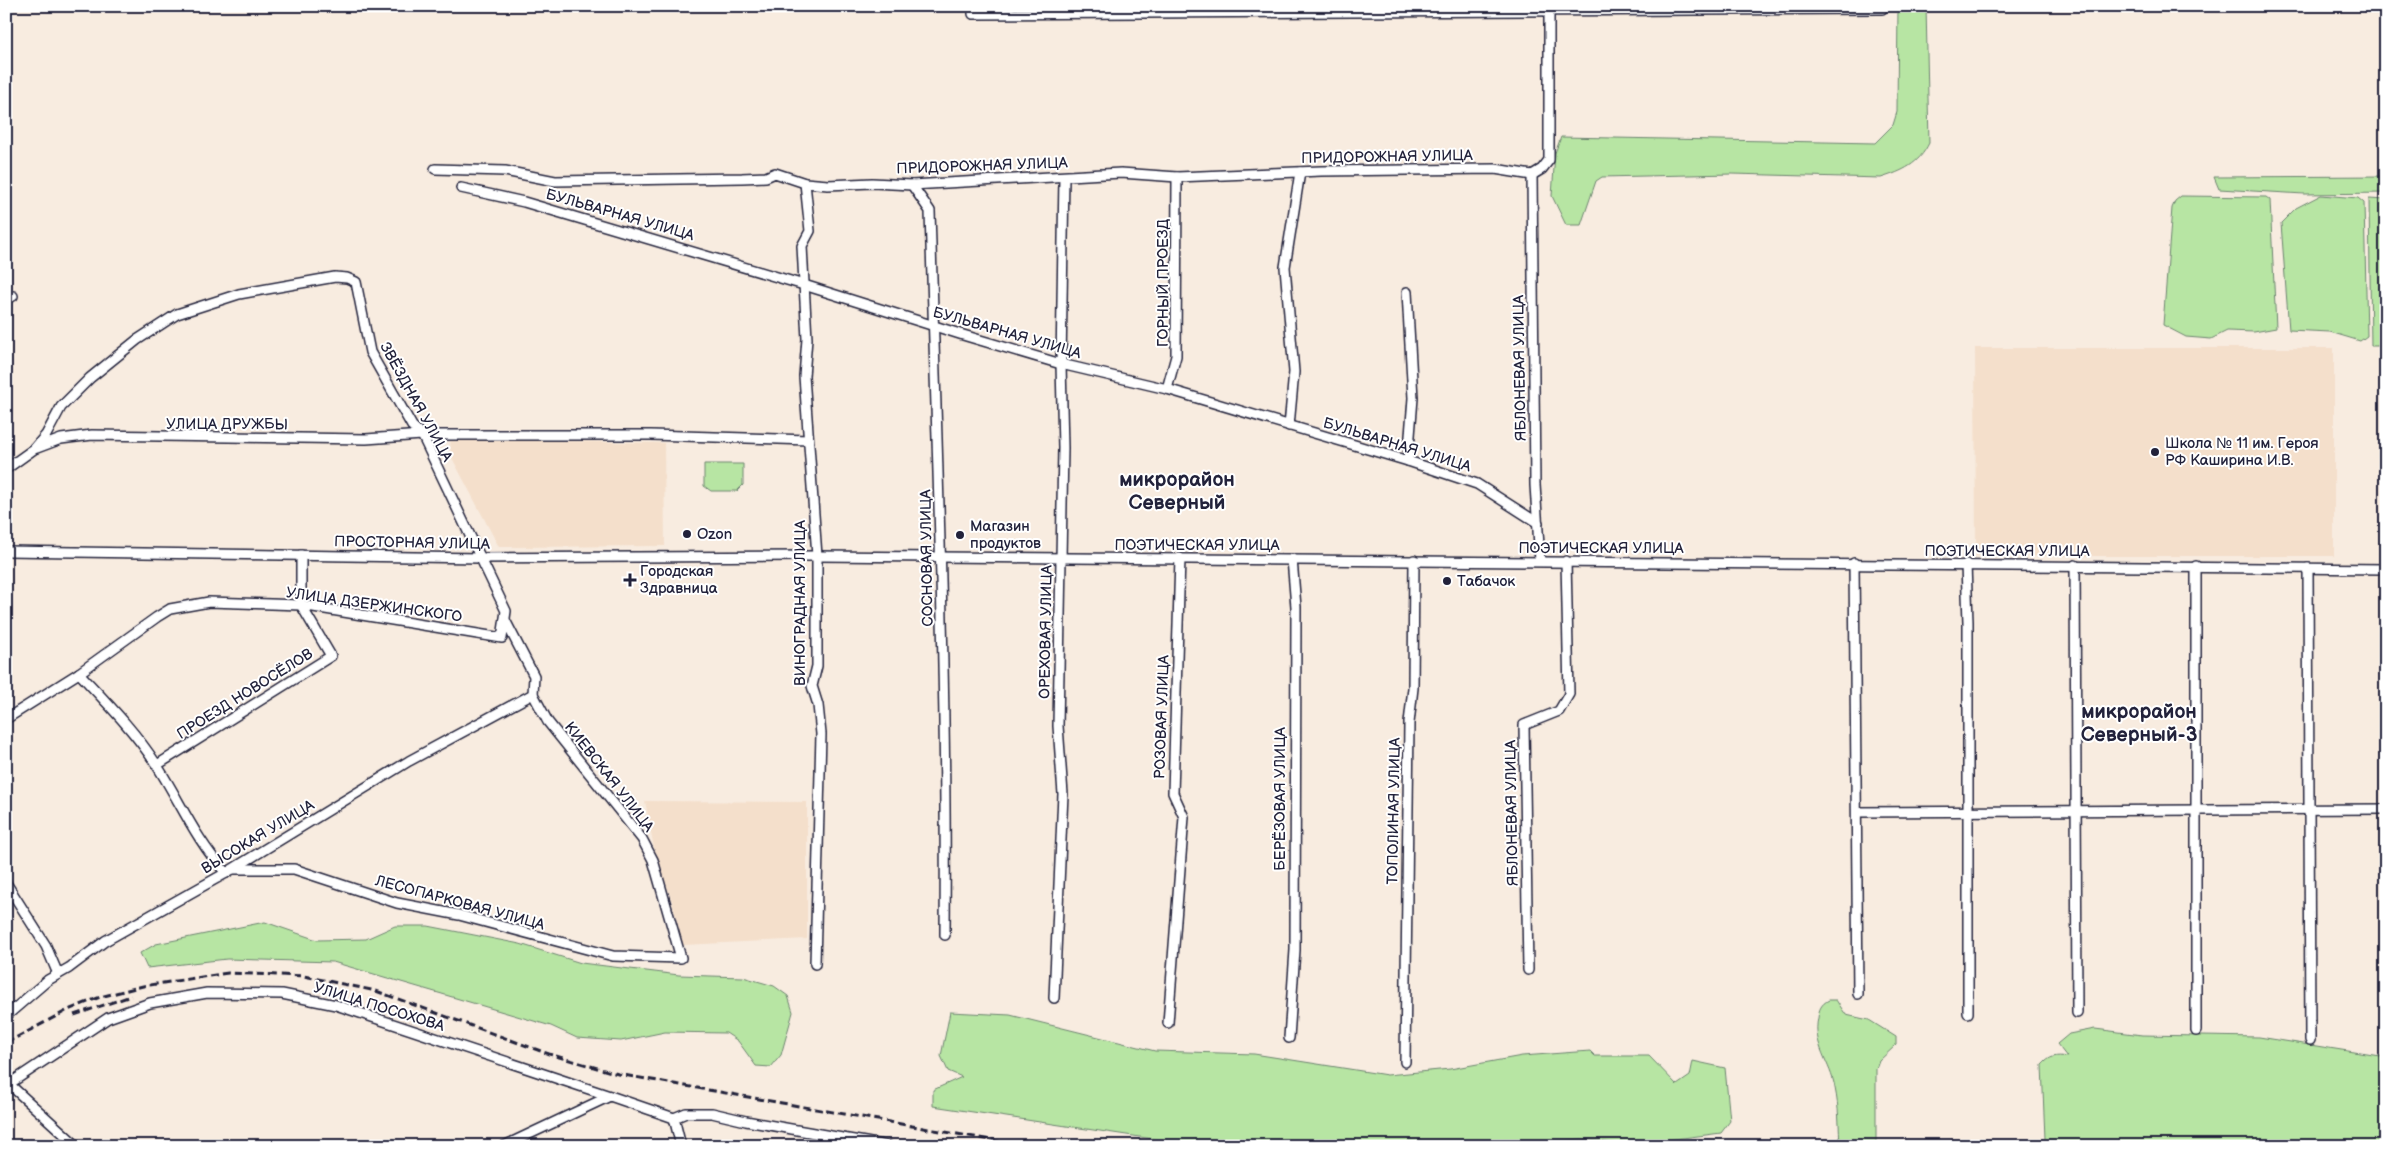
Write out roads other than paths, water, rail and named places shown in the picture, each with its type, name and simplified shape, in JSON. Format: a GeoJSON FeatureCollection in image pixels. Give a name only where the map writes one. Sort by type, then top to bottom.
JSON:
{"type":"FeatureCollection","features":[{"type":"Feature","properties":{"kind":"street"},"geometry":{"type":"LineString","coordinates":[[1532,175],[1542,169],[1549,160],[1549,8]]}},
{"type":"Feature","properties":{"kind":"street"},"geometry":{"type":"LineString","coordinates":[[973,10],[1882,8]]}},
{"type":"Feature","properties":{"kind":"street","name":"ПРИДОРОЖНАЯ УЛИЦА"},"geometry":{"type":"LineString","coordinates":[[436,169],[506,172],[555,181],[742,178],[766,177],[775,173],[805,183],[912,185],[1121,173],[1177,177],[1300,172],[1495,169],[1532,175]]}},
{"type":"Feature","properties":{"kind":"street"},"geometry":{"type":"LineString","coordinates":[[1289,426],[1294,372],[1285,267],[1300,172]]}},
{"type":"Feature","properties":{"kind":"street","name":"ЯБЛОНЕВАЯ УЛИЦА"},"geometry":{"type":"LineString","coordinates":[[1532,175],[1535,485],[1540,561]]}},
{"type":"Feature","properties":{"kind":"street","name":"ОРЕХОВАЯ УЛИЦА"},"geometry":{"type":"LineString","coordinates":[[1054,998],[1063,794],[1058,726],[1063,448],[1061,364],[1064,177]]}},
{"type":"Feature","properties":{"kind":"street","name":"ГОРНЫЙ ПРОЕЗД"},"geometry":{"type":"LineString","coordinates":[[1166,389],[1176,356],[1177,177]]}},
{"type":"Feature","properties":{"kind":"street","name":"ВИНОГРАДНАЯ УЛИЦА"},"geometry":{"type":"LineString","coordinates":[[805,183],[810,231],[802,246],[807,339],[804,376],[817,556],[817,666],[812,686],[818,705],[820,734],[815,964]]}},
{"type":"Feature","properties":{"kind":"street","name":"СОСНОВАЯ УЛИЦА"},"geometry":{"type":"LineString","coordinates":[[912,185],[930,211],[942,556],[942,727],[946,778],[945,935]]}},
{"type":"Feature","properties":{"kind":"street","name":"БУЛЬВАРНАЯ УЛИЦА"},"geometry":{"type":"LineString","coordinates":[[461,188],[524,202],[804,284],[933,326],[1061,364],[1166,389],[1408,461],[1477,484],[1538,523]]}},
{"type":"Feature","properties":{"kind":"street","name":"ЗВЁЗДНАЯ УЛИЦА"},"geometry":{"type":"LineString","coordinates":[[34,449],[46,435],[61,408],[90,378],[137,340],[177,314],[248,292],[335,277],[348,278],[356,282],[370,352],[412,426],[422,435],[506,611],[505,620]]}},
{"type":"Feature","properties":{"kind":"street"},"geometry":{"type":"LineString","coordinates":[[1407,292],[1413,398],[1408,461]]}},
{"type":"Feature","properties":{"kind":"street","name":"УЛИЦА ДРУЖБЫ"},"geometry":{"type":"LineString","coordinates":[[34,449],[61,439],[92,435],[366,439],[422,435],[651,435],[808,440]]}},
{"type":"Feature","properties":{"kind":"street"},"geometry":{"type":"LineString","coordinates":[[6,469],[34,449]]}},
{"type":"Feature","properties":{"kind":"street","name":"ПРОСТОРНАЯ УЛИЦА"},"geometry":{"type":"LineString","coordinates":[[6,551],[480,558],[817,556]]}},
{"type":"Feature","properties":{"kind":"street"},"geometry":{"type":"LineString","coordinates":[[301,555],[301,605]]}},
{"type":"Feature","properties":{"kind":"street","name":"ПОЭТИЧЕСКАЯ УЛИЦА"},"geometry":{"type":"LineString","coordinates":[[817,556],[1854,563],[2386,569]]}},
{"type":"Feature","properties":{"kind":"street","name":"РОЗОВАЯ УЛИЦА"},"geometry":{"type":"LineString","coordinates":[[1168,1024],[1184,817],[1173,793],[1180,558]]}},
{"type":"Feature","properties":{"kind":"street","name":"БЕРЁЗОВАЯ УЛИЦА"},"geometry":{"type":"LineString","coordinates":[[1289,1038],[1295,950],[1296,607],[1292,559]]}},
{"type":"Feature","properties":{"kind":"street","name":"ТОПОЛИНАЯ УЛИЦА"},"geometry":{"type":"LineString","coordinates":[[1405,1062],[1409,733],[1413,688],[1414,560]]}},
{"type":"Feature","properties":{"kind":"street","name":"ЯБЛОНЕВАЯ УЛИЦА"},"geometry":{"type":"LineString","coordinates":[[1528,970],[1524,724],[1559,711],[1568,694],[1566,561]]}},
{"type":"Feature","properties":{"kind":"street"},"geometry":{"type":"LineString","coordinates":[[1854,563],[1858,994]]}},
{"type":"Feature","properties":{"kind":"street"},"geometry":{"type":"LineString","coordinates":[[1966,564],[1968,622],[1968,1013]]}},
{"type":"Feature","properties":{"kind":"street"},"geometry":{"type":"LineString","coordinates":[[2075,565],[2078,812],[2077,1013]]}},
{"type":"Feature","properties":{"kind":"street"},"geometry":{"type":"LineString","coordinates":[[2196,566],[2196,1031]]}},
{"type":"Feature","properties":{"kind":"street"},"geometry":{"type":"LineString","coordinates":[[2308,568],[2310,1040]]}},
{"type":"Feature","properties":{"kind":"street","name":"УЛИЦА ДЗЕРЖИНСКОГО"},"geometry":{"type":"LineString","coordinates":[[6,719],[79,673],[170,609],[209,602],[301,605],[502,638],[505,620]]}},
{"type":"Feature","properties":{"kind":"street","name":"ПРОЕЗД НОВОСЁЛОВ"},"geometry":{"type":"LineString","coordinates":[[157,765],[331,656],[301,605]]}},
{"type":"Feature","properties":{"kind":"street","name":"КИЕВСКАЯ УЛИЦА"},"geometry":{"type":"LineString","coordinates":[[505,620],[534,676],[533,694],[548,722],[642,838],[653,860],[681,958]]}},
{"type":"Feature","properties":{"kind":"street"},"geometry":{"type":"LineString","coordinates":[[79,673],[118,715],[157,765],[201,844],[230,871]]}},
{"type":"Feature","properties":{"kind":"street","name":"ВЫСОКАЯ УЛИЦА"},"geometry":{"type":"LineString","coordinates":[[6,1016],[58,974],[105,941],[230,871],[409,762],[533,694]]}},
{"type":"Feature","properties":{"kind":"street"},"geometry":{"type":"LineString","coordinates":[[1857,812],[2309,811],[2386,809]]}},
{"type":"Feature","properties":{"kind":"street","name":"ЛЕСОПАРКОВАЯ УЛИЦА"},"geometry":{"type":"LineString","coordinates":[[230,871],[294,869],[397,903],[458,915],[613,956],[681,958]]}},
{"type":"Feature","properties":{"kind":"street"},"geometry":{"type":"LineString","coordinates":[[6,883],[46,946],[58,974]]}},
{"type":"Feature","properties":{"kind":"street","name":"УЛИЦА ПОСОХОВА"},"geometry":{"type":"LineString","coordinates":[[8,1085],[108,1018],[150,1003],[207,992],[282,994],[336,1005],[674,1118]]}},
{"type":"Feature","properties":{"kind":"street"},"geometry":{"type":"LineString","coordinates":[[8,1085],[77,1146]]}},
{"type":"Feature","properties":{"kind":"street"},"geometry":{"type":"LineString","coordinates":[[504,1146],[610,1096]]}},
{"type":"Feature","properties":{"kind":"street"},"geometry":{"type":"LineString","coordinates":[[681,1146],[674,1118],[686,1113],[712,1113],[746,1121],[888,1146]]}},
{"type":"Feature","properties":{"kind":"railway"},"geometry":{"type":"LineString","coordinates":[[6,1043],[68,1010],[100,997],[143,986],[228,973],[304,976],[376,991],[549,1054],[618,1074],[1025,1146]]}},
{"type":"Feature","properties":{"kind":"railway"},"geometry":{"type":"LineString","coordinates":[[74,1015],[131,996]]}},
{"type":"Feature","properties":{"kind":"place","name":"Школа № 11 им. Героя РФ Каширина И.В."},"geometry":{"type":"Point","coordinates":[2155,452]}},
{"type":"Feature","properties":{"kind":"place","name":"Ozon"},"geometry":{"type":"Point","coordinates":[687,534]}},
{"type":"Feature","properties":{"kind":"place","name":"Магазин продуктов"},"geometry":{"type":"Point","coordinates":[960,535]}},
{"type":"Feature","properties":{"kind":"place","name":"Городская Здравница"},"geometry":{"type":"Point","coordinates":[630,580]}},
{"type":"Feature","properties":{"kind":"place","name":"Табачок"},"geometry":{"type":"Point","coordinates":[1447,581]}},
{"type":"Feature","properties":{"kind":"district","name":"микрорайон Северный"},"geometry":{"type":"Point","coordinates":[1177,492]}},
{"type":"Feature","properties":{"kind":"district","name":"микрорайон Северный-3"},"geometry":{"type":"Point","coordinates":[2139,724]}}]}
